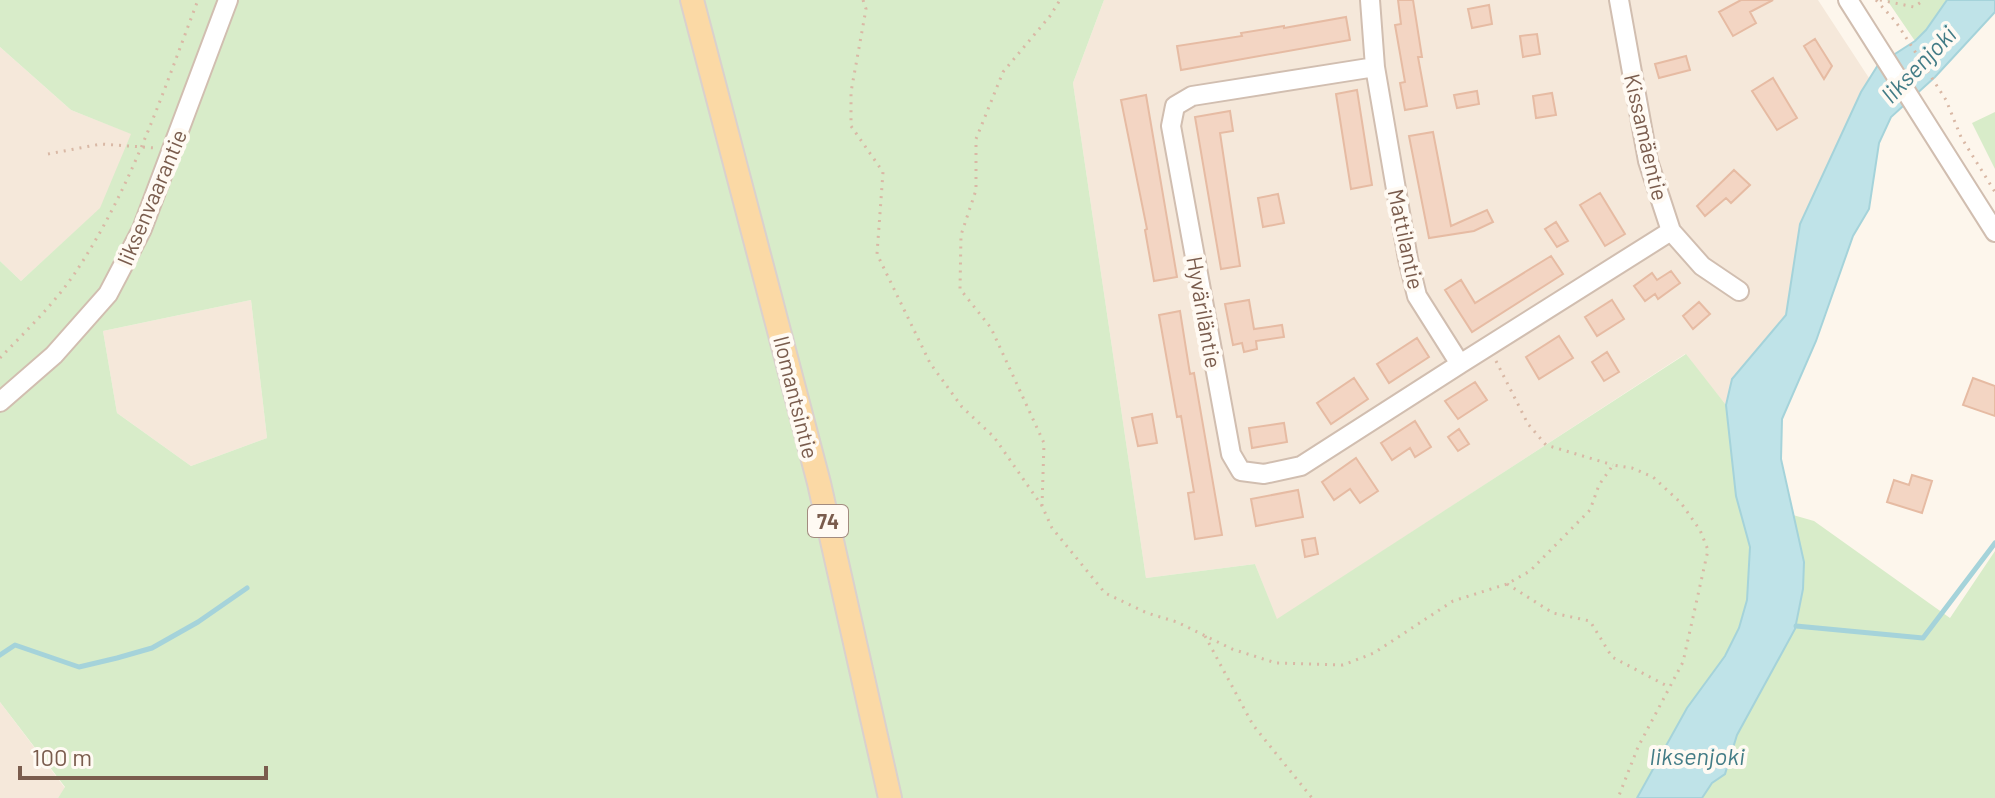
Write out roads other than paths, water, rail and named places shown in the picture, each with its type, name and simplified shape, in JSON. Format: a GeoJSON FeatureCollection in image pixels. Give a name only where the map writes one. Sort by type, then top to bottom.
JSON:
{"type":"FeatureCollection","features":[{"type":"Feature","properties":{"kind":"main road","name":"Ilomantsintie"},"geometry":{"type":"LineString","coordinates":[[692,0],[819,483],[890,798]]}},
{"type":"Feature","properties":{"kind":"street","name":"Iiksenvaarantie"},"geometry":{"type":"LineString","coordinates":[[0,402],[54,355],[108,294],[142,229],[228,0]]}},
{"type":"Feature","properties":{"kind":"street","name":"Mattilantie"},"geometry":{"type":"LineString","coordinates":[[1370,0],[1375,67],[1417,296],[1460,364]]}},
{"type":"Feature","properties":{"kind":"street","name":"Kissamäentie"},"geometry":{"type":"LineString","coordinates":[[1619,0],[1648,161],[1671,231],[1702,266],[1739,291]]}},
{"type":"Feature","properties":{"kind":"street"},"geometry":{"type":"LineString","coordinates":[[1848,0],[1995,232]]}},
{"type":"Feature","properties":{"kind":"street","name":"Hyväriläntie"},"geometry":{"type":"LineString","coordinates":[[1375,67],[1192,96],[1175,106],[1171,126],[1231,454],[1241,471],[1264,474],[1301,466],[1460,364]]}},
{"type":"Feature","properties":{"kind":"street"},"geometry":{"type":"LineString","coordinates":[[1460,364],[1671,231]]}},
{"type":"Feature","properties":{"kind":"water","name":"Iiksenjoki"},"geometry":{"type":"Polygon","coordinates":[[[1947,0],[1995,0],[1995,12],[1935,77],[1891,117],[1879,143],[1869,209],[1853,236],[1816,341],[1782,419],[1781,459],[1804,562],[1803,589],[1795,629],[1737,735],[1725,774],[1712,783],[1702,798],[1637,798],[1687,708],[1725,656],[1739,628],[1747,600],[1750,547],[1736,496],[1726,405],[1732,379],[1786,315],[1800,224],[1861,92],[1878,65],[1915,41],[1947,0]]]}},
{"type":"Feature","properties":{"kind":"waterway"},"geometry":{"type":"LineString","coordinates":[[1796,626],[1923,638],[1995,543]]}},
{"type":"Feature","properties":{"kind":"waterway"},"geometry":{"type":"LineString","coordinates":[[0,655],[15,645],[79,667],[117,658],[152,648],[198,622],[247,588]]}}]}
